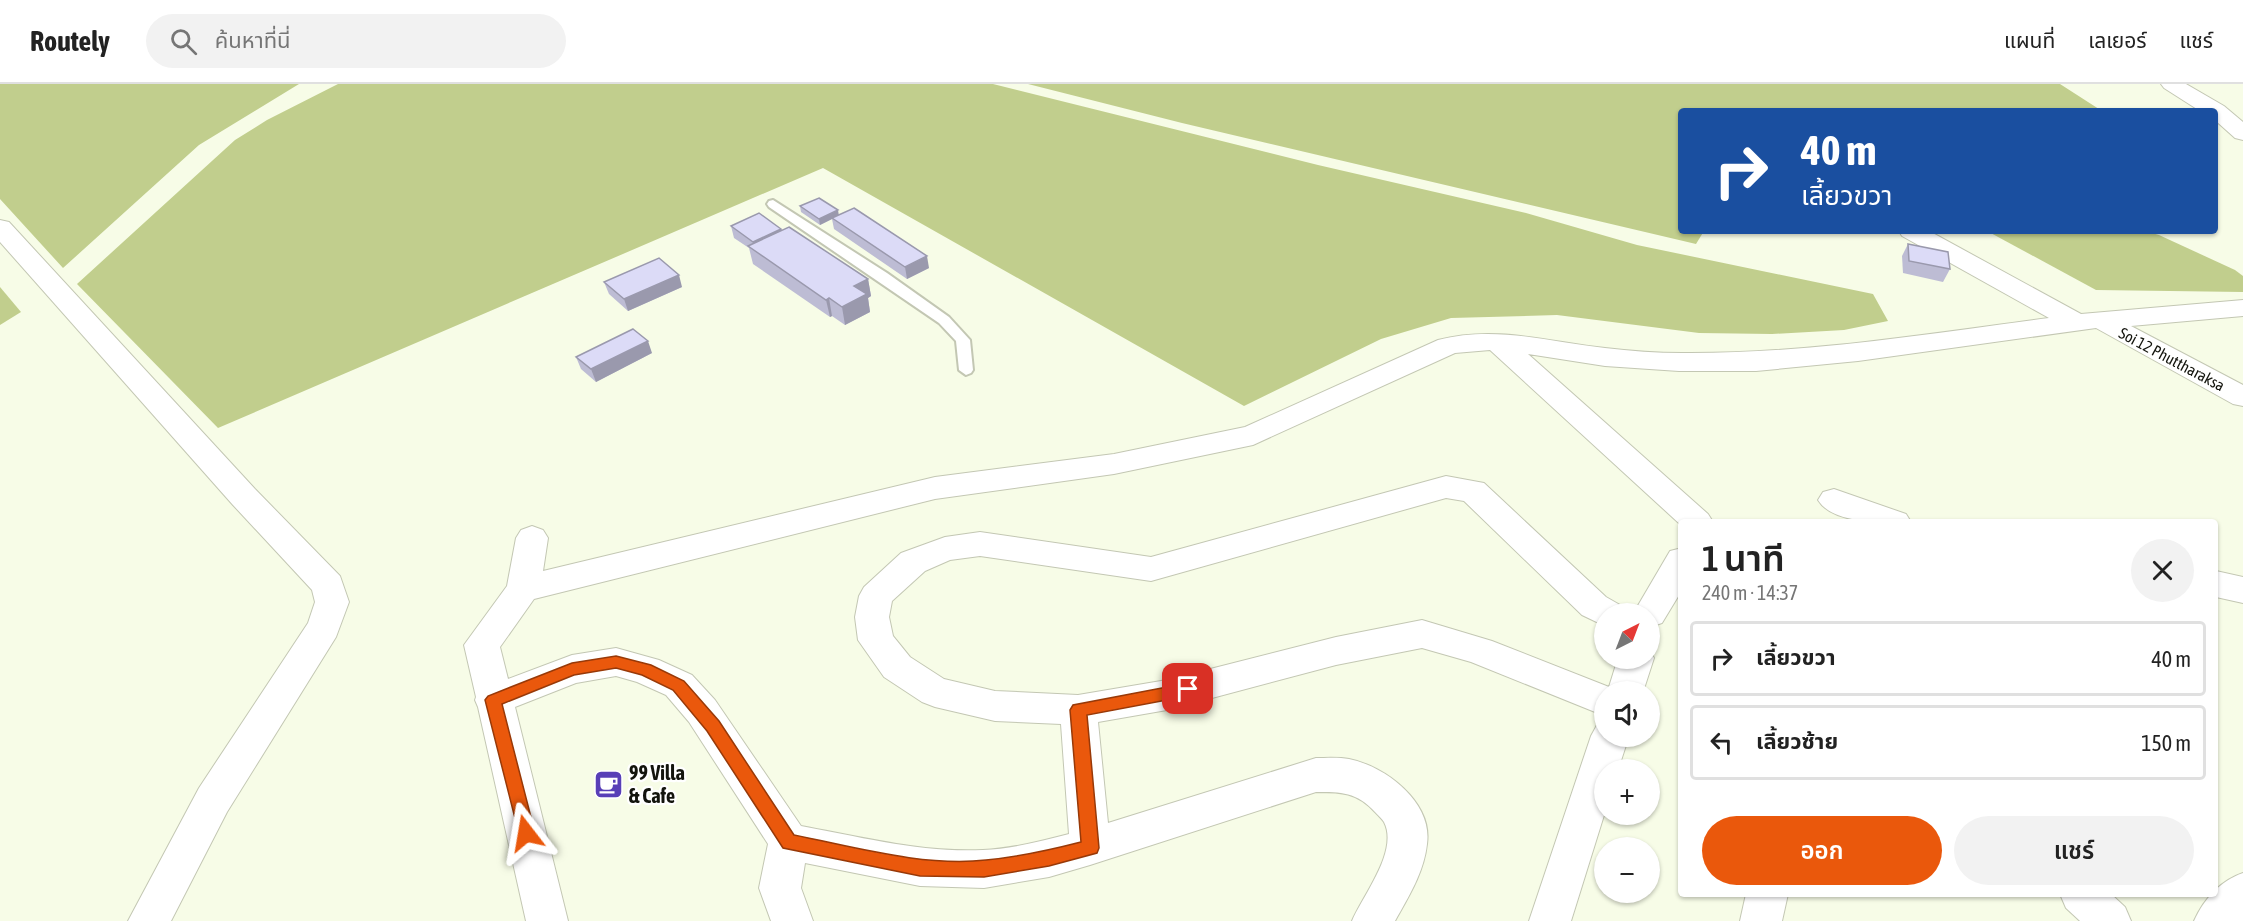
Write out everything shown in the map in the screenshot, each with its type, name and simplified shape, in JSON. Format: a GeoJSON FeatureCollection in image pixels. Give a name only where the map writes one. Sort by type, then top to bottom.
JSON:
{"type":"FeatureCollection","features":[{"type":"Feature","properties":{"kind":"street"},"geometry":{"type":"LineString","coordinates":[[2171,84],[2210,108]]}},
{"type":"Feature","properties":{"kind":"street"},"geometry":{"type":"LineString","coordinates":[[2218,113],[2243,133]]}},
{"type":"Feature","properties":{"kind":"street"},"geometry":{"type":"LineString","coordinates":[[0,227],[64,294],[206,455],[328,585],[333,602],[324,627],[213,800],[149,921]]}},
{"type":"Feature","properties":{"kind":"street","name":"Soi 12 Phuttharaksa"},"geometry":{"type":"LineString","coordinates":[[1917,234],[2243,397]]}},
{"type":"Feature","properties":{"kind":"street"},"geometry":{"type":"LineString","coordinates":[[523,589],[935,488],[1114,464],[1253,435],[1391,370],[1448,346],[1471,342],[1497,341],[1605,357],[1679,362],[1756,362],[1858,352],[2090,322],[2243,308]]}},
{"type":"Feature","properties":{"kind":"street"},"geometry":{"type":"LineString","coordinates":[[1497,341],[1694,519]]}},
{"type":"Feature","properties":{"kind":"street"},"geometry":{"type":"LineString","coordinates":[[1594,606],[1473,491],[1446,487],[1151,568],[980,544],[945,549],[913,562],[876,596],[872,616],[876,640],[897,667],[935,692],[995,706],[1078,710],[1167,694],[1336,651],[1422,634],[1480,651],[1594,697]]}},
{"type":"Feature","properties":{"kind":"street"},"geometry":{"type":"LineString","coordinates":[[1834,500],[1887,519]]}},
{"type":"Feature","properties":{"kind":"street"},"geometry":{"type":"LineString","coordinates":[[532,538],[523,589],[482,645],[493,700],[548,921]]}},
{"type":"Feature","properties":{"kind":"street"},"geometry":{"type":"LineString","coordinates":[[1657,603],[1678,567]]}},
{"type":"Feature","properties":{"kind":"street"},"geometry":{"type":"LineString","coordinates":[[2218,584],[2243,590]]}},
{"type":"Feature","properties":{"kind":"street"},"geometry":{"type":"LineString","coordinates":[[493,700],[572,669],[616,662],[646,670],[679,685],[702,711],[789,842],[780,888],[792,921]]}},
{"type":"Feature","properties":{"kind":"street"},"geometry":{"type":"LineString","coordinates":[[1078,710],[1090,848]]}},
{"type":"Feature","properties":{"kind":"street"},"geometry":{"type":"LineString","coordinates":[[1550,921],[1606,747]]}},
{"type":"Feature","properties":{"kind":"street"},"geometry":{"type":"LineString","coordinates":[[789,842],[920,867],[974,869],[1049,858],[1090,848],[1316,775],[1348,775],[1381,791],[1396,807],[1403,815],[1408,841],[1402,868],[1373,921]]}},
{"type":"Feature","properties":{"kind":"street"},"geometry":{"type":"LineString","coordinates":[[2215,921],[2243,892]]}},
{"type":"Feature","properties":{"kind":"street"},"geometry":{"type":"LineString","coordinates":[[1761,921],[1766,897]]}},
{"type":"Feature","properties":{"kind":"street"},"geometry":{"type":"LineString","coordinates":[[2084,897],[2110,921]]}},
{"type":"Feature","properties":{"kind":"lane"},"geometry":{"type":"LineString","coordinates":[[772,204],[882,276],[944,320],[963,340],[966,370]]}},
{"type":"Feature","properties":{"kind":"green space"},"geometry":{"type":"Polygon","coordinates":[[[0,84],[299,84],[199,145],[63,268],[0,199],[0,84]]]}},
{"type":"Feature","properties":{"kind":"green space"},"geometry":{"type":"Polygon","coordinates":[[[338,84],[993,84],[1318,165],[1526,213],[1637,245],[1873,294],[1888,321],[1844,330],[1772,334],[1699,333],[1557,315],[1451,318],[1381,339],[1244,406],[823,168],[218,428],[77,284],[235,140],[267,120],[338,84]]]}},
{"type":"Feature","properties":{"kind":"green space"},"geometry":{"type":"Polygon","coordinates":[[[1028,84],[2060,84],[2097,108],[1678,108],[1678,234],[1702,234],[1696,244],[1182,123],[1028,84]]]}},
{"type":"Feature","properties":{"kind":"green space"},"geometry":{"type":"Polygon","coordinates":[[[1993,234],[2156,234],[2235,270],[2243,276],[2243,292],[2096,290],[1993,234]]]}},
{"type":"Feature","properties":{"kind":"green space"},"geometry":{"type":"Polygon","coordinates":[[[0,287],[21,312],[0,325],[0,287]]]}},
{"type":"Feature","properties":{"kind":"building"},"geometry":{"type":"Polygon","coordinates":[[[819,198],[838,210],[819,219],[800,206],[819,198]]]}},
{"type":"Feature","properties":{"kind":"building"},"geometry":{"type":"Polygon","coordinates":[[[854,208],[927,256],[905,267],[832,218],[854,208]]]}},
{"type":"Feature","properties":{"kind":"building"},"geometry":{"type":"Polygon","coordinates":[[[759,213],[781,229],[753,242],[731,226],[759,213]]]}},
{"type":"Feature","properties":{"kind":"building"},"geometry":{"type":"Polygon","coordinates":[[[789,227],[868,279],[854,286],[867,294],[842,307],[829,298],[826,300],[748,246],[789,227]]]}},
{"type":"Feature","properties":{"kind":"building"},"geometry":{"type":"Polygon","coordinates":[[[1908,244],[1948,252],[1950,269],[1909,261],[1908,244]]]}},
{"type":"Feature","properties":{"kind":"building"},"geometry":{"type":"Polygon","coordinates":[[[659,258],[679,275],[624,299],[604,282],[659,258]]]}},
{"type":"Feature","properties":{"kind":"building"},"geometry":{"type":"Polygon","coordinates":[[[633,329],[648,341],[591,369],[576,357],[633,329]]]}},
{"type":"Feature","properties":{"kind":"place","name":"99 Villa & Cafe"},"geometry":{"type":"Point","coordinates":[608,784]}},
{"type":"Feature","properties":{"kind":"route"},"geometry":{"type":"LineString","coordinates":[[526,833],[493,700],[572,669],[616,662],[646,670],[679,685],[713,726],[789,842],[846,851],[920,867],[984,869],[1049,858],[1090,848],[1078,710],[1188,689]]}}]}
